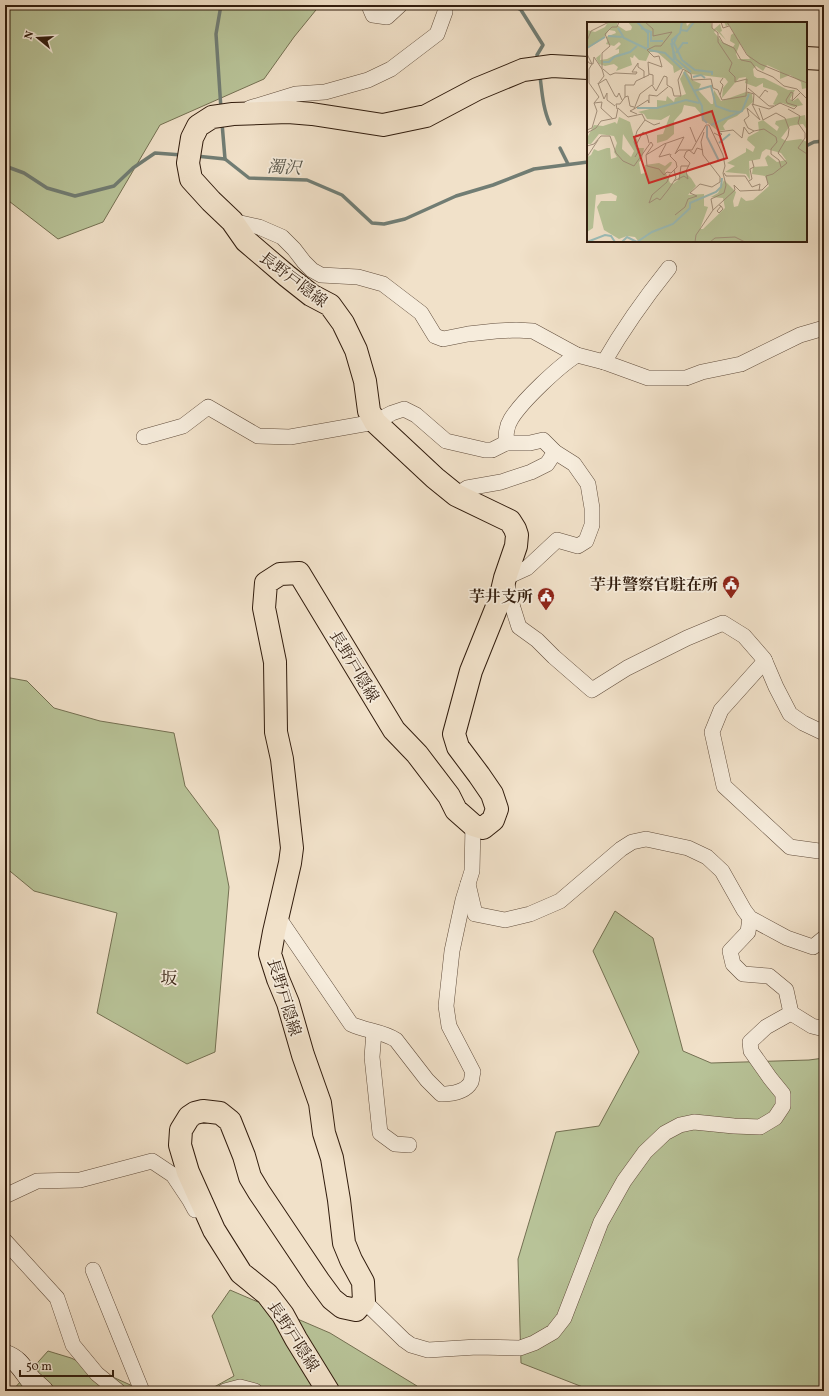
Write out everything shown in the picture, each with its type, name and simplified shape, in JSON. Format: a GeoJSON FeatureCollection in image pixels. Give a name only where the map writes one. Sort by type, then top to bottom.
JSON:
{"type":"FeatureCollection","features":[{"type":"Feature","properties":{"kind":"main road"},"geometry":{"type":"LineString","coordinates":[[807,58],[824,59]]}},
{"type":"Feature","properties":{"kind":"main road","name":"長野戸隠線"},"geometry":{"type":"LineString","coordinates":[[328,1391],[283,1315],[266,1294],[241,1273],[220,1240],[188,1172],[180,1145],[181,1130],[189,1117],[195,1113],[203,1110],[220,1113],[230,1121],[244,1156],[250,1177],[313,1274],[332,1299],[342,1307],[356,1310],[364,1301],[363,1282],[344,1243],[332,1158],[324,1133],[320,1103],[303,1055],[288,1003],[270,954],[292,848],[282,759],[276,732],[275,662],[264,608],[266,583],[280,574],[299,573],[394,730],[417,754],[449,796],[456,810],[473,825],[483,828],[493,820],[497,809],[492,794],[458,747],[454,734],[471,671],[500,599],[505,578],[516,546],[515,529],[510,521],[456,495],[435,478],[375,422],[369,411],[365,381],[356,350],[343,322],[330,305],[311,295],[246,241],[232,221],[192,179],[188,163],[192,138],[198,126],[212,117],[233,114],[288,112],[312,114],[383,125],[426,116],[477,89],[523,70],[552,66],[587,68]]}},
{"type":"Feature","properties":{"kind":"main road"},"geometry":{"type":"LineString","coordinates":[[5,1355],[22,1366],[31,1380],[43,1391]]}},
{"type":"Feature","properties":{"kind":"street"},"geometry":{"type":"LineString","coordinates":[[370,5],[373,15],[387,17],[400,5]]}},
{"type":"Feature","properties":{"kind":"street"},"geometry":{"type":"LineString","coordinates":[[233,114],[296,94],[325,92],[368,80],[391,69],[437,34],[445,12],[445,5]]}},
{"type":"Feature","properties":{"kind":"street"},"geometry":{"type":"LineString","coordinates":[[232,221],[259,227],[282,237],[304,262],[321,276],[358,277],[383,284],[421,313],[435,336],[443,340],[468,334],[496,331],[533,331],[577,355],[604,362],[648,378],[686,378],[702,372],[741,364],[800,335],[824,328]]}},
{"type":"Feature","properties":{"kind":"street"},"geometry":{"type":"LineString","coordinates":[[604,362],[616,340],[669,268]]}},
{"type":"Feature","properties":{"kind":"street"},"geometry":{"type":"LineString","coordinates":[[506,443],[506,432],[510,420],[527,399],[570,359],[577,355]]}},
{"type":"Feature","properties":{"kind":"street"},"geometry":{"type":"LineString","coordinates":[[144,436],[183,426],[208,407],[258,436],[290,437],[375,422],[392,413],[404,409],[416,415],[446,441],[485,450],[492,450],[506,443],[530,443],[543,440],[555,452],[574,464],[588,484],[592,508],[592,525],[586,541],[578,546],[557,540],[527,568],[505,578],[519,627],[537,640],[554,658],[592,690],[634,665],[687,638],[723,623],[744,636],[765,661],[790,714],[803,723],[824,733]]}},
{"type":"Feature","properties":{"kind":"street"},"geometry":{"type":"LineString","coordinates":[[456,495],[467,488],[501,482],[531,472],[547,464],[555,452]]}},
{"type":"Feature","properties":{"kind":"street"},"geometry":{"type":"LineString","coordinates":[[765,661],[721,710],[712,732],[724,786],[790,847],[824,851]]}},
{"type":"Feature","properties":{"kind":"street"},"geometry":{"type":"LineString","coordinates":[[278,917],[351,1024],[360,1028],[389,1035],[396,1040],[441,1094],[460,1092],[470,1083],[473,1072],[449,1026],[446,1006],[452,951],[462,900],[472,871],[473,825]]}},
{"type":"Feature","properties":{"kind":"street"},"geometry":{"type":"LineString","coordinates":[[468,884],[474,914],[505,920],[530,914],[560,901],[621,849],[632,842],[646,839],[688,848],[707,857],[722,871],[750,918],[787,938],[813,947],[824,938]]}},
{"type":"Feature","properties":{"kind":"street"},"geometry":{"type":"LineString","coordinates":[[750,918],[748,932],[730,951],[733,964],[743,974],[769,976],[786,990],[791,1013],[812,1026],[824,1029]]}},
{"type":"Feature","properties":{"kind":"street"},"geometry":{"type":"LineString","coordinates":[[364,1301],[404,1340],[411,1345],[428,1350],[476,1347],[520,1348],[534,1343],[553,1332],[564,1318],[601,1222],[624,1181],[645,1152],[665,1134],[680,1125],[694,1122],[760,1127],[775,1118],[783,1106],[783,1094],[751,1051],[750,1042],[766,1027],[791,1013]]}},
{"type":"Feature","properties":{"kind":"street"},"geometry":{"type":"LineString","coordinates":[[374,1032],[372,1057],[380,1133],[395,1144],[410,1146]]}},
{"type":"Feature","properties":{"kind":"street"},"geometry":{"type":"LineString","coordinates":[[5,1196],[37,1181],[80,1180],[152,1161],[173,1175],[190,1199],[210,1239],[220,1240]]}},
{"type":"Feature","properties":{"kind":"street"},"geometry":{"type":"LineString","coordinates":[[5,1241],[57,1298],[72,1345],[97,1374],[118,1391]]}},
{"type":"Feature","properties":{"kind":"street"},"geometry":{"type":"LineString","coordinates":[[93,1270],[142,1391]]}},
{"type":"Feature","properties":{"kind":"street"},"geometry":{"type":"LineString","coordinates":[[225,1391],[240,1387],[255,1391]]}},
{"type":"Feature","properties":{"kind":"green space"},"geometry":{"type":"Polygon","coordinates":[[[5,5],[320,5],[294,37],[264,79],[160,125],[103,222],[58,239],[5,198],[5,5]]]}},
{"type":"Feature","properties":{"kind":"green space"},"geometry":{"type":"Polygon","coordinates":[[[5,677],[27,681],[54,708],[100,721],[174,733],[185,786],[218,830],[229,887],[215,1052],[187,1064],[97,1013],[117,913],[34,891],[5,867],[5,677]]]}},
{"type":"Feature","properties":{"kind":"green space"},"geometry":{"type":"Polygon","coordinates":[[[615,911],[653,938],[683,1051],[711,1063],[809,1060],[824,1058],[824,1391],[593,1391],[521,1363],[518,1259],[556,1132],[599,1126],[639,1052],[593,951],[615,911]]]}},
{"type":"Feature","properties":{"kind":"green space"},"geometry":{"type":"Polygon","coordinates":[[[230,1290],[330,1333],[417,1386],[417,1391],[207,1391],[234,1376],[212,1316],[230,1290]]]}},
{"type":"Feature","properties":{"kind":"green space"},"geometry":{"type":"Polygon","coordinates":[[[48,1351],[71,1358],[137,1388],[195,1391],[12,1391],[48,1351]]]}},
{"type":"Feature","properties":{"kind":"waterway"},"geometry":{"type":"LineString","coordinates":[[221,5],[216,34],[221,109]]}},
{"type":"Feature","properties":{"kind":"waterway"},"geometry":{"type":"LineString","coordinates":[[513,5],[521,10],[543,45],[537,55],[538,60]]}},
{"type":"Feature","properties":{"kind":"waterway"},"geometry":{"type":"LineString","coordinates":[[540,76],[544,106],[550,124]]}},
{"type":"Feature","properties":{"kind":"waterway"},"geometry":{"type":"LineString","coordinates":[[222,123],[225,159]]}},
{"type":"Feature","properties":{"kind":"waterway","name":"濁沢"},"geometry":{"type":"LineString","coordinates":[[807,146],[814,142],[824,141]]}},
{"type":"Feature","properties":{"kind":"waterway"},"geometry":{"type":"LineString","coordinates":[[560,148],[568,164]]}},
{"type":"Feature","properties":{"kind":"waterway","name":"濁沢"},"geometry":{"type":"LineString","coordinates":[[5,166],[24,173],[47,188],[75,196],[114,186],[133,168],[155,153],[182,155]]}},
{"type":"Feature","properties":{"kind":"waterway","name":"濁沢"},"geometry":{"type":"LineString","coordinates":[[196,156],[225,159],[249,178],[307,180],[342,195],[372,223],[384,224],[405,219],[456,196],[493,185],[534,169],[587,162]]}},
{"type":"Feature","properties":{"kind":"place","name":"芋井警察官駐在所"},"geometry":{"type":"Point","coordinates":[731,599]}},
{"type":"Feature","properties":{"kind":"place","name":"芋井支所"},"geometry":{"type":"Point","coordinates":[546,611]}},
{"type":"Feature","properties":{"kind":"district","name":"坂"},"geometry":{"type":"Point","coordinates":[169,978]}}]}
